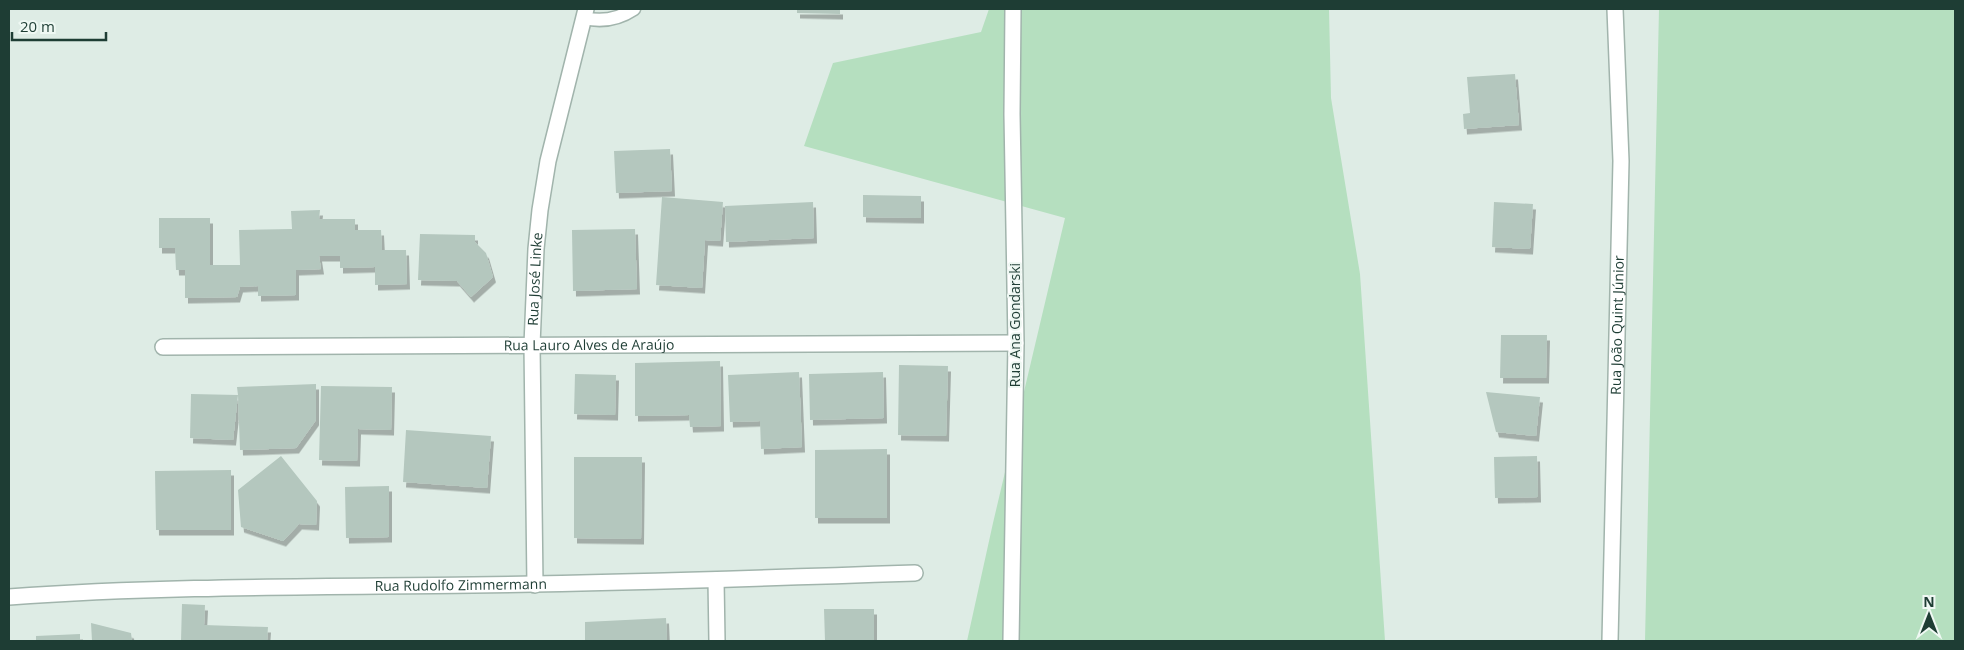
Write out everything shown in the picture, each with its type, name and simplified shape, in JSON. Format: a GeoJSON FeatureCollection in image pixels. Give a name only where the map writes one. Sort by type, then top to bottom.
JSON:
{"type":"FeatureCollection","features":[{"type":"Feature","properties":{"kind":"street","name":"Rua Ana Gondarski"},"geometry":{"type":"LineString","coordinates":[[1011,641],[1016,343],[1012,114],[1013,9]]}},
{"type":"Feature","properties":{"kind":"street","name":"Rua João Quint Júnior"},"geometry":{"type":"LineString","coordinates":[[1610,641],[1621,161],[1615,9]]}},
{"type":"Feature","properties":{"kind":"street","name":"Rua José Linke"},"geometry":{"type":"LineString","coordinates":[[535,584],[532,345],[536,249],[548,161],[585,14]]}},
{"type":"Feature","properties":{"kind":"street","name":"Rua Lauro Alves de Araújo"},"geometry":{"type":"LineString","coordinates":[[163,347],[1016,343]]}},
{"type":"Feature","properties":{"kind":"street","name":"Rua Rudolfo Zimmermann"},"geometry":{"type":"LineString","coordinates":[[9,597],[92,591],[203,588],[535,584],[915,573]]}},
{"type":"Feature","properties":{"kind":"street"},"geometry":{"type":"LineString","coordinates":[[716,580],[716,641]]}},
{"type":"Feature","properties":{"kind":"lane"},"geometry":{"type":"LineString","coordinates":[[585,14],[597,21],[612,18],[634,9]]}},
{"type":"Feature","properties":{"kind":"green space"},"geometry":{"type":"Polygon","coordinates":[[[989,9],[1329,9],[1331,98],[1360,274],[1385,641],[967,641],[1065,218],[804,146],[833,63],[981,32],[989,9]]]}},
{"type":"Feature","properties":{"kind":"green space"},"geometry":{"type":"Polygon","coordinates":[[[1659,9],[1955,9],[1955,641],[1645,641],[1659,9]]]}},
{"type":"Feature","properties":{"kind":"building"},"geometry":{"type":"Polygon","coordinates":[[[797,9],[840,9],[840,14],[797,13],[797,9]]]}},
{"type":"Feature","properties":{"kind":"building"},"geometry":{"type":"Polygon","coordinates":[[[1515,74],[1519,125],[1464,129],[1463,114],[1470,113],[1467,77],[1515,74]]]}},
{"type":"Feature","properties":{"kind":"building"},"geometry":{"type":"Polygon","coordinates":[[[670,149],[672,191],[616,193],[614,151],[670,149]]]}},
{"type":"Feature","properties":{"kind":"building"},"geometry":{"type":"Polygon","coordinates":[[[863,195],[921,196],[921,218],[863,217],[863,195]]]}},
{"type":"Feature","properties":{"kind":"building"},"geometry":{"type":"Polygon","coordinates":[[[662,197],[723,202],[720,241],[705,240],[702,288],[656,285],[662,197]]]}},
{"type":"Feature","properties":{"kind":"building"},"geometry":{"type":"Polygon","coordinates":[[[813,202],[814,238],[726,242],[725,206],[813,202]]]}},
{"type":"Feature","properties":{"kind":"building"},"geometry":{"type":"Polygon","coordinates":[[[1494,202],[1533,204],[1530,249],[1492,247],[1494,202]]]}},
{"type":"Feature","properties":{"kind":"building"},"geometry":{"type":"Polygon","coordinates":[[[320,210],[319,219],[355,219],[355,230],[381,230],[382,250],[406,250],[407,284],[375,285],[375,267],[340,268],[340,256],[319,256],[321,269],[296,270],[296,295],[258,296],[258,286],[240,287],[237,297],[185,298],[185,270],[176,270],[175,248],[159,248],[159,218],[210,218],[210,265],[240,265],[239,230],[292,229],[291,211],[320,210]]]}},
{"type":"Feature","properties":{"kind":"building"},"geometry":{"type":"Polygon","coordinates":[[[635,229],[637,289],[573,291],[572,230],[635,229]]]}},
{"type":"Feature","properties":{"kind":"building"},"geometry":{"type":"Polygon","coordinates":[[[420,234],[475,235],[475,242],[486,253],[493,277],[471,297],[457,281],[418,280],[420,234]]]}},
{"type":"Feature","properties":{"kind":"building"},"geometry":{"type":"Polygon","coordinates":[[[1501,335],[1547,335],[1546,378],[1500,378],[1501,335]]]}},
{"type":"Feature","properties":{"kind":"building"},"geometry":{"type":"Polygon","coordinates":[[[720,361],[721,426],[690,427],[689,415],[635,416],[635,363],[720,361]]]}},
{"type":"Feature","properties":{"kind":"building"},"geometry":{"type":"Polygon","coordinates":[[[899,365],[948,366],[946,436],[898,435],[899,365]]]}},
{"type":"Feature","properties":{"kind":"building"},"geometry":{"type":"Polygon","coordinates":[[[799,372],[802,447],[761,449],[760,421],[730,422],[728,375],[799,372]]]}},
{"type":"Feature","properties":{"kind":"building"},"geometry":{"type":"Polygon","coordinates":[[[883,372],[884,418],[810,420],[809,374],[883,372]]]}},
{"type":"Feature","properties":{"kind":"building"},"geometry":{"type":"Polygon","coordinates":[[[575,374],[616,375],[615,415],[574,414],[575,374]]]}},
{"type":"Feature","properties":{"kind":"building"},"geometry":{"type":"Polygon","coordinates":[[[316,384],[316,420],[296,448],[240,450],[237,387],[316,384]]]}},
{"type":"Feature","properties":{"kind":"building"},"geometry":{"type":"Polygon","coordinates":[[[321,386],[392,387],[391,430],[358,429],[357,461],[319,460],[321,386]]]}},
{"type":"Feature","properties":{"kind":"building"},"geometry":{"type":"Polygon","coordinates":[[[1486,392],[1540,397],[1536,436],[1496,432],[1486,392]]]}},
{"type":"Feature","properties":{"kind":"building"},"geometry":{"type":"Polygon","coordinates":[[[191,394],[238,395],[233,440],[190,438],[191,394]]]}},
{"type":"Feature","properties":{"kind":"building"},"geometry":{"type":"Polygon","coordinates":[[[406,430],[491,436],[487,488],[403,482],[406,430]]]}},
{"type":"Feature","properties":{"kind":"building"},"geometry":{"type":"Polygon","coordinates":[[[887,449],[887,518],[815,518],[815,450],[887,449]]]}},
{"type":"Feature","properties":{"kind":"building"},"geometry":{"type":"Polygon","coordinates":[[[281,456],[317,501],[316,525],[299,524],[283,541],[241,527],[238,490],[281,456]]]}},
{"type":"Feature","properties":{"kind":"building"},"geometry":{"type":"Polygon","coordinates":[[[1537,456],[1538,497],[1495,498],[1494,457],[1537,456]]]}},
{"type":"Feature","properties":{"kind":"building"},"geometry":{"type":"Polygon","coordinates":[[[574,457],[642,457],[641,539],[574,538],[574,457]]]}},
{"type":"Feature","properties":{"kind":"building"},"geometry":{"type":"Polygon","coordinates":[[[231,470],[231,530],[156,530],[155,471],[231,470]]]}},
{"type":"Feature","properties":{"kind":"building"},"geometry":{"type":"Polygon","coordinates":[[[389,486],[389,537],[346,538],[345,487],[389,486]]]}},
{"type":"Feature","properties":{"kind":"building"},"geometry":{"type":"Polygon","coordinates":[[[182,604],[205,605],[204,625],[268,627],[267,641],[181,641],[182,604]]]}},
{"type":"Feature","properties":{"kind":"building"},"geometry":{"type":"Polygon","coordinates":[[[824,609],[874,609],[874,641],[825,641],[824,609]]]}},
{"type":"Feature","properties":{"kind":"building"},"geometry":{"type":"Polygon","coordinates":[[[666,618],[667,641],[585,641],[585,622],[666,618]]]}},
{"type":"Feature","properties":{"kind":"building"},"geometry":{"type":"Polygon","coordinates":[[[91,623],[131,633],[132,641],[92,641],[91,623]]]}},
{"type":"Feature","properties":{"kind":"building"},"geometry":{"type":"Polygon","coordinates":[[[80,634],[80,641],[36,641],[36,636],[80,634]]]}}]}
